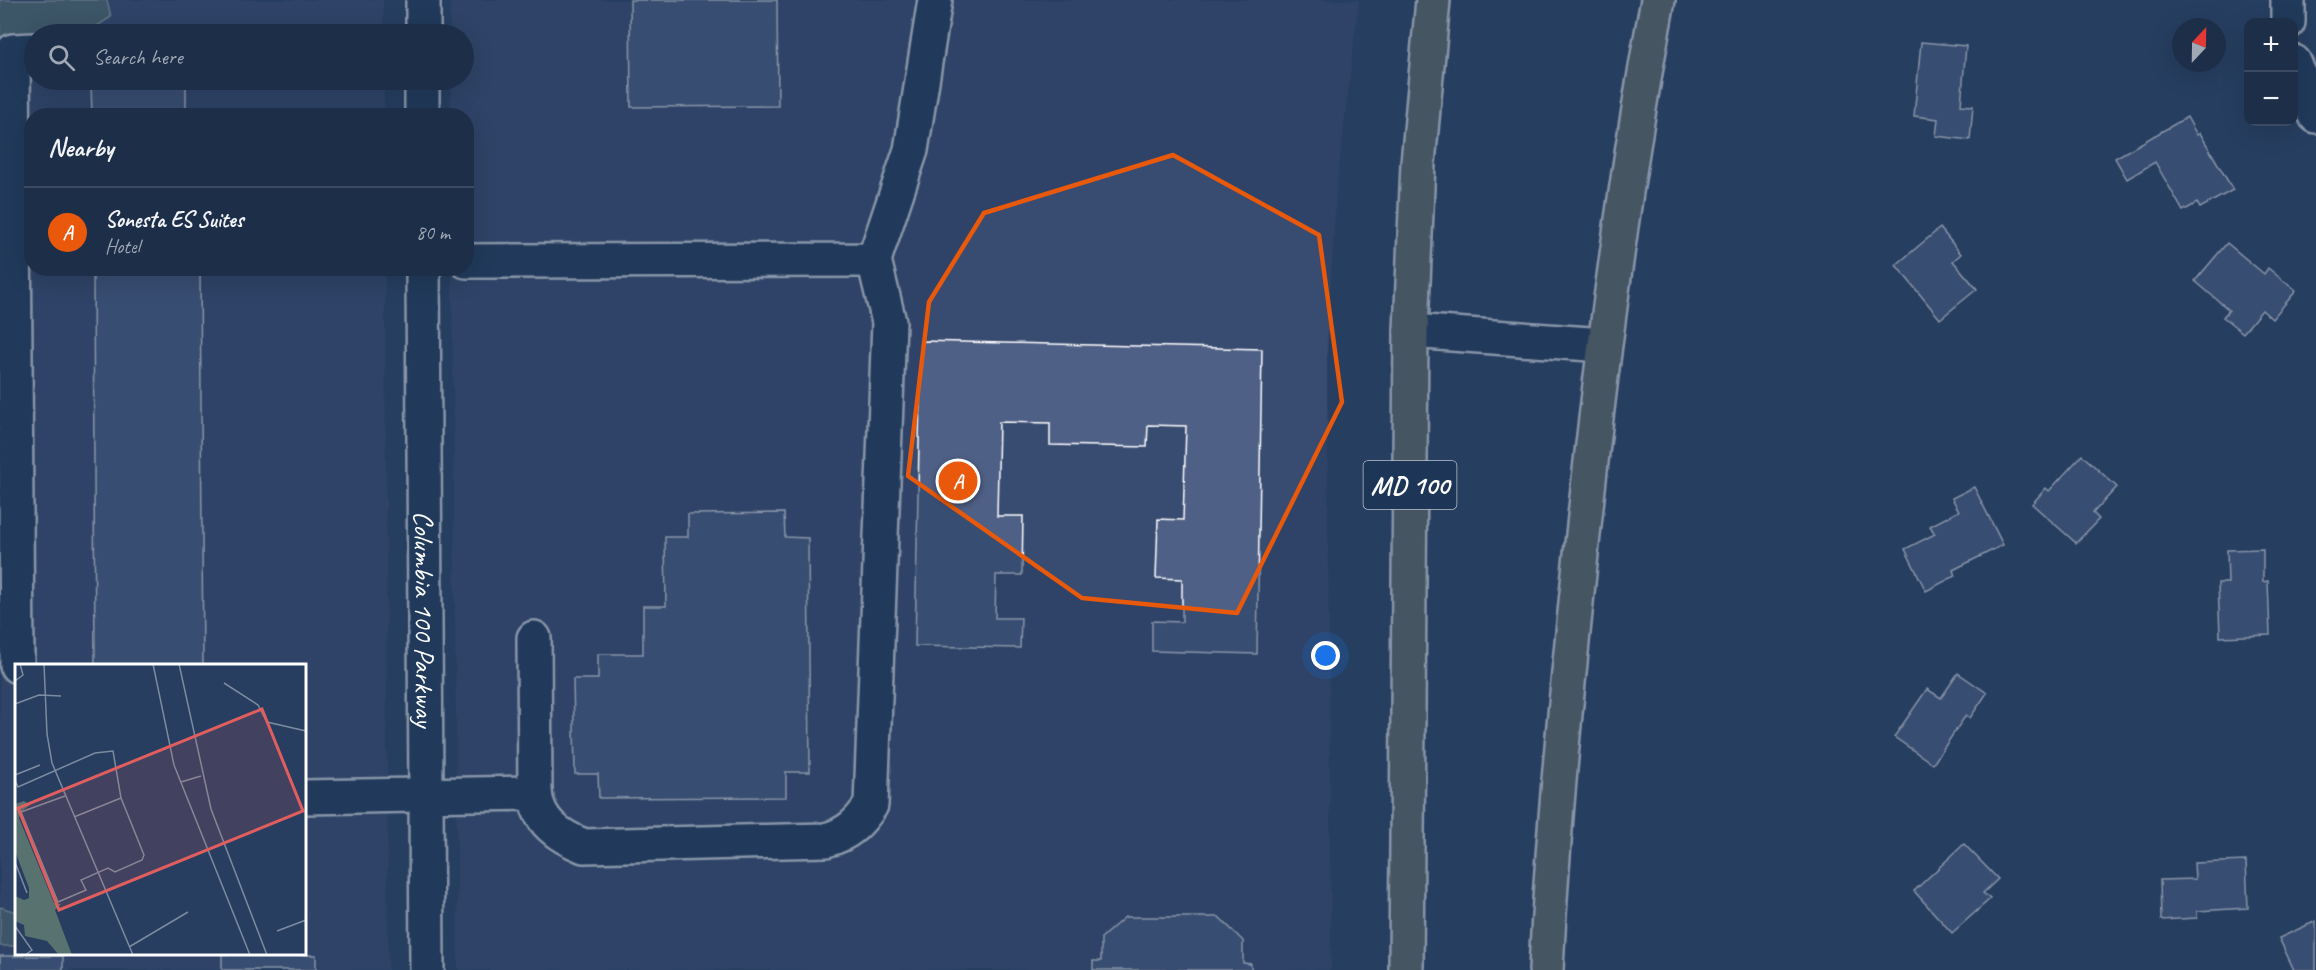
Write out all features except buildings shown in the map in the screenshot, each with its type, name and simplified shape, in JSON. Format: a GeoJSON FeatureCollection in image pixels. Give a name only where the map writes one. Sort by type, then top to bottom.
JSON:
{"type":"FeatureCollection","features":[{"type":"Feature","properties":{"kind":"highway","name":"MD 100"},"geometry":{"type":"LineString","coordinates":[[1406,970],[1411,331],[1418,163],[1433,0]]}},
{"type":"Feature","properties":{"kind":"highway"},"geometry":{"type":"LineString","coordinates":[[1546,970],[1571,649],[1604,345],[1624,193],[1657,0]]}},
{"type":"Feature","properties":{"kind":"street"},"geometry":{"type":"LineString","coordinates":[[423,0],[423,24]]}},
{"type":"Feature","properties":{"kind":"street"},"geometry":{"type":"LineString","coordinates":[[534,638],[536,804],[547,824],[565,838],[584,846],[826,840],[843,836],[861,820],[872,805],[889,322],[874,260],[910,150],[935,0]]}},
{"type":"Feature","properties":{"kind":"street"},"geometry":{"type":"LineString","coordinates":[[2288,0],[2288,18]]}},
{"type":"Feature","properties":{"kind":"street"},"geometry":{"type":"LineString","coordinates":[[17,664],[14,51],[24,50]]}},
{"type":"Feature","properties":{"kind":"street"},"geometry":{"type":"LineString","coordinates":[[2298,72],[2316,116]]}},
{"type":"Feature","properties":{"kind":"street"},"geometry":{"type":"LineString","coordinates":[[422,90],[422,108]]}},
{"type":"Feature","properties":{"kind":"street"},"geometry":{"type":"LineString","coordinates":[[474,261],[874,260]]}},
{"type":"Feature","properties":{"kind":"street","name":"Columbia 100 Parkway"},"geometry":{"type":"LineString","coordinates":[[423,276],[427,970]]}},
{"type":"Feature","properties":{"kind":"street"},"geometry":{"type":"LineString","coordinates":[[1411,331],[1604,345]]}},
{"type":"Feature","properties":{"kind":"street"},"geometry":{"type":"LineString","coordinates":[[306,797],[427,793],[535,793]]}},
{"type":"Feature","properties":{"kind":"highlighted area"},"geometry":{"type":"Polygon","coordinates":[[[1173,155],[1319,235],[1342,402],[1237,613],[1082,598],[908,476],[929,302],[984,213],[1173,155]]]}},
{"type":"Feature","properties":{"kind":"shaded area"},"geometry":{"type":"Polygon","coordinates":[[[0,0],[383,0],[384,24],[24,24],[24,90],[384,90],[384,108],[24,108],[24,276],[385,276],[388,970],[0,970],[0,0]]]}},
{"type":"Feature","properties":{"kind":"shaded area"},"geometry":{"type":"Polygon","coordinates":[[[450,0],[1359,0],[1336,193],[1327,349],[1331,970],[458,970],[452,276],[474,276],[474,108],[451,108],[451,90],[474,90],[474,24],[450,24],[450,0]]]}},
{"type":"Feature","properties":{"kind":"green space"},"geometry":{"type":"Polygon","coordinates":[[[0,0],[107,0],[111,17],[100,24],[24,24],[24,34],[0,41],[0,0]]]}},
{"type":"Feature","properties":{"kind":"green space"},"geometry":{"type":"Polygon","coordinates":[[[0,907],[15,912],[15,946],[0,946],[0,907]]]}},
{"type":"Feature","properties":{"kind":"place","name":"Sonesta ES Suites"},"geometry":{"type":"Point","coordinates":[958,481]}}]}
